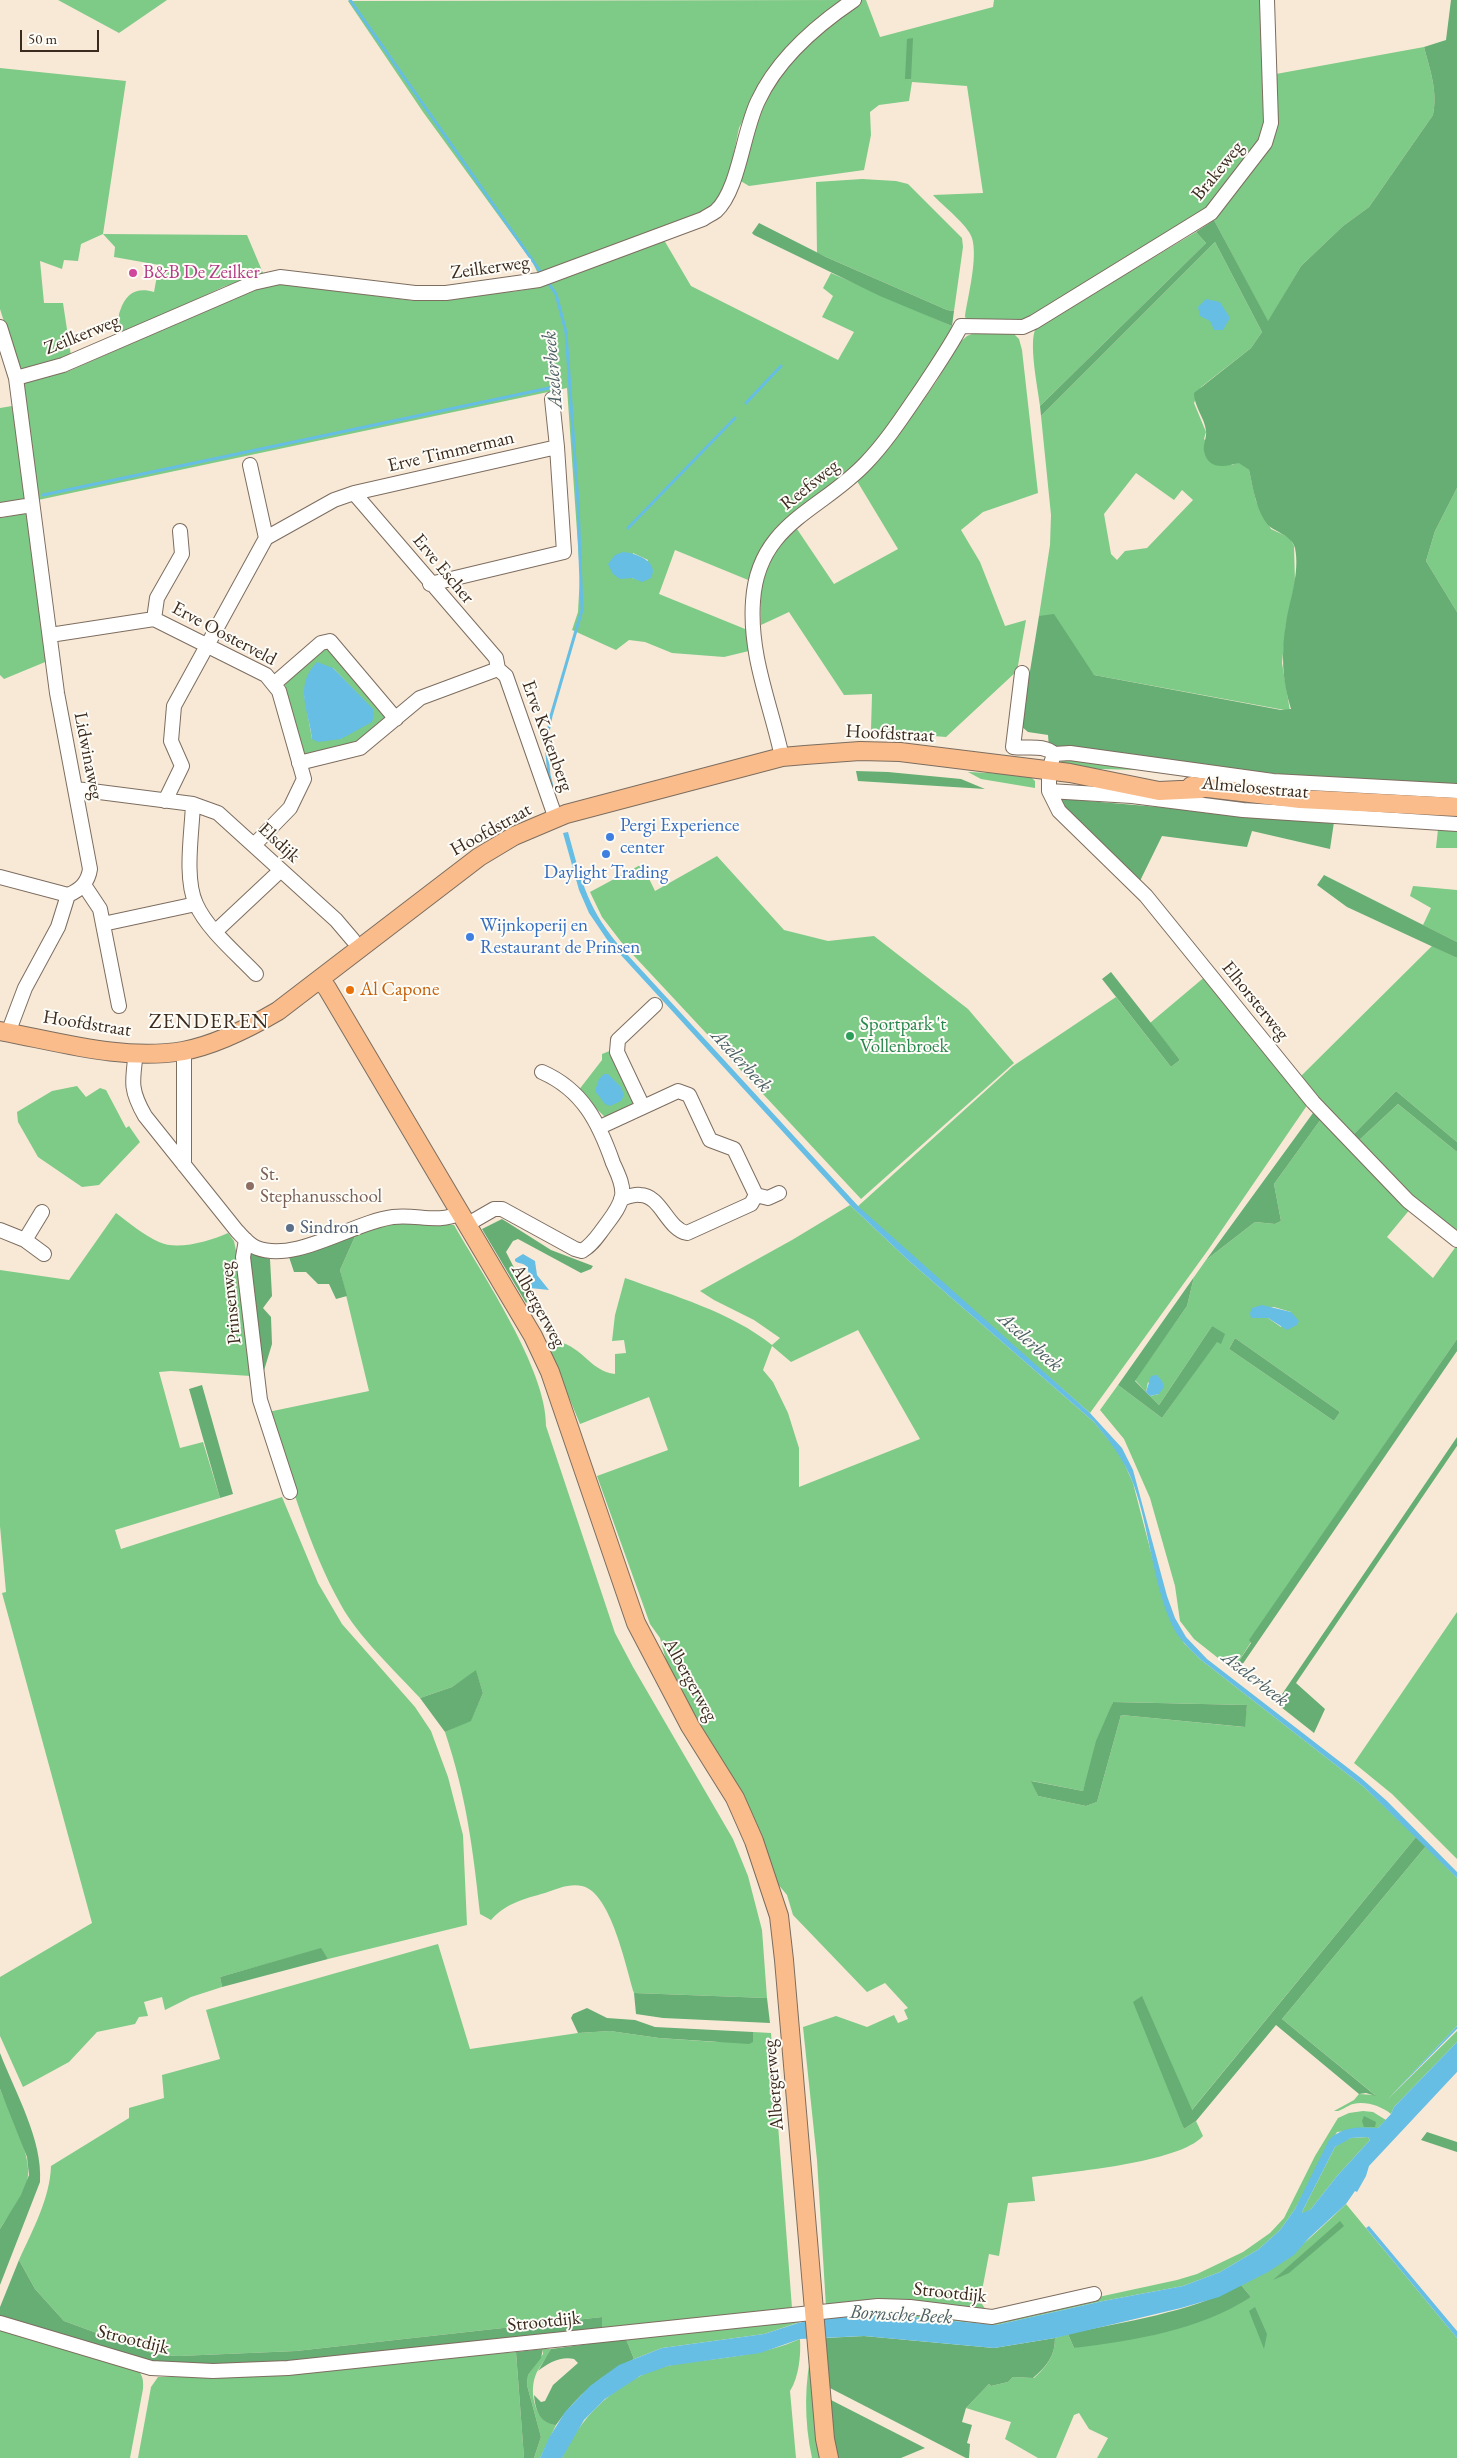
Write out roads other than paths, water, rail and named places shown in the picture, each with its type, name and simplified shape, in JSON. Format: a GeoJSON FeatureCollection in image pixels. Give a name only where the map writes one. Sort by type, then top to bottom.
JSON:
{"type":"FeatureCollection","features":[{"type":"Feature","properties":{"kind":"main road","name":"Hoofdstraat"},"geometry":{"type":"LineString","coordinates":[[4,1032],[83,1048],[136,1053],[184,1050],[220,1039],[254,1025],[278,1011],[479,857],[514,836],[556,819],[626,798],[782,757],[860,751],[1051,762]]}},
{"type":"Feature","properties":{"kind":"main road","name":"Almelosestraat"},"geometry":{"type":"LineString","coordinates":[[1051,762],[1070,773],[1159,791],[1201,789],[1300,799],[1457,807]]}},
{"type":"Feature","properties":{"kind":"main road","name":"Albergerweg"},"geometry":{"type":"LineString","coordinates":[[320,980],[327,988],[533,1336],[550,1372],[636,1623],[690,1726],[734,1798],[771,1887],[779,1916],[784,1960],[825,2439],[829,2458]]}},
{"type":"Feature","properties":{"kind":"street","name":"Zeilkerweg"},"geometry":{"type":"LineString","coordinates":[[16,378],[63,365],[253,283],[280,277],[415,293],[446,293],[543,279],[703,219],[716,211],[730,190],[748,127],[758,100],[776,71],[805,40],[854,0]]}},
{"type":"Feature","properties":{"kind":"street","name":"Brakeweg"},"geometry":{"type":"LineString","coordinates":[[1023,327],[1211,212],[1264,143],[1271,123],[1267,0]]}},
{"type":"Feature","properties":{"kind":"street","name":"Reefsweg"},"geometry":{"type":"LineString","coordinates":[[782,757],[756,660],[753,632],[754,594],[761,561],[775,540],[788,527],[865,465],[882,446],[943,356],[960,326],[1023,327]]}},
{"type":"Feature","properties":{"kind":"street","name":"Lidwinaweg"},"geometry":{"type":"LineString","coordinates":[[0,327],[16,378],[57,692],[90,869],[89,877],[84,885]]}},
{"type":"Feature","properties":{"kind":"street"},"geometry":{"type":"LineString","coordinates":[[430,584],[564,552],[552,399]]}},
{"type":"Feature","properties":{"kind":"street","name":"Erve Timmerman"},"geometry":{"type":"LineString","coordinates":[[354,493],[556,448]]}},
{"type":"Feature","properties":{"kind":"street"},"geometry":{"type":"LineString","coordinates":[[250,465],[266,538]]}},
{"type":"Feature","properties":{"kind":"street"},"geometry":{"type":"LineString","coordinates":[[165,801],[182,766],[171,741],[172,713],[180,692],[266,538],[334,500],[354,493]]}},
{"type":"Feature","properties":{"kind":"street","name":"Erve Escher"},"geometry":{"type":"LineString","coordinates":[[354,493],[430,584],[496,658],[498,669]]}},
{"type":"Feature","properties":{"kind":"street"},"geometry":{"type":"LineString","coordinates":[[0,510],[32,505]]}},
{"type":"Feature","properties":{"kind":"street","name":"Erve Oosterveld"},"geometry":{"type":"LineString","coordinates":[[154,619],[157,598],[182,554],[180,531]]}},
{"type":"Feature","properties":{"kind":"street","name":"Erve Oosterveld"},"geometry":{"type":"LineString","coordinates":[[50,635],[154,619],[208,644],[266,675],[275,683],[280,691],[304,779],[290,808],[254,845]]}},
{"type":"Feature","properties":{"kind":"street","name":"Erve Oosterveld"},"geometry":{"type":"LineString","coordinates":[[275,683],[321,642],[330,641],[401,714]]}},
{"type":"Feature","properties":{"kind":"street"},"geometry":{"type":"LineString","coordinates":[[299,763],[360,748],[420,698],[498,669]]}},
{"type":"Feature","properties":{"kind":"street","name":"Erve Kokenberg"},"geometry":{"type":"LineString","coordinates":[[498,669],[506,676],[556,819]]}},
{"type":"Feature","properties":{"kind":"street"},"geometry":{"type":"LineString","coordinates":[[1022,673],[1013,746],[1028,749],[1048,749],[1051,762]]}},
{"type":"Feature","properties":{"kind":"street","name":"Almelosestraat"},"geometry":{"type":"LineString","coordinates":[[1051,762],[1070,753],[1274,781],[1457,791]]}},
{"type":"Feature","properties":{"kind":"street","name":"Elhorsterweg"},"geometry":{"type":"LineString","coordinates":[[1051,762],[1049,791],[1056,806],[1070,823],[1146,896],[1313,1102],[1408,1201],[1457,1240]]}},
{"type":"Feature","properties":{"kind":"street","name":"Elsdijk"},"geometry":{"type":"LineString","coordinates":[[76,789],[193,804],[218,814],[281,870],[354,940]]}},
{"type":"Feature","properties":{"kind":"street","name":"Almelosestraat"},"geometry":{"type":"LineString","coordinates":[[1049,791],[1132,796],[1243,810],[1457,824]]}},
{"type":"Feature","properties":{"kind":"street"},"geometry":{"type":"LineString","coordinates":[[193,804],[190,873],[196,904],[216,931],[256,974]]}},
{"type":"Feature","properties":{"kind":"street"},"geometry":{"type":"LineString","coordinates":[[216,931],[281,870]]}},
{"type":"Feature","properties":{"kind":"street"},"geometry":{"type":"LineString","coordinates":[[0,874],[68,895]]}},
{"type":"Feature","properties":{"kind":"street"},"geometry":{"type":"LineString","coordinates":[[4,1032],[58,927],[68,895],[84,885],[100,909],[120,1006]]}},
{"type":"Feature","properties":{"kind":"street"},"geometry":{"type":"LineString","coordinates":[[104,924],[196,904]]}},
{"type":"Feature","properties":{"kind":"street"},"geometry":{"type":"LineString","coordinates":[[643,1107],[616,1052],[618,1040],[655,1005]]}},
{"type":"Feature","properties":{"kind":"street"},"geometry":{"type":"LineString","coordinates":[[184,1050],[184,1165]]}},
{"type":"Feature","properties":{"kind":"street"},"geometry":{"type":"LineString","coordinates":[[136,1053],[132,1088],[136,1100],[158,1135],[246,1240]]}},
{"type":"Feature","properties":{"kind":"street"},"geometry":{"type":"LineString","coordinates":[[542,1072],[557,1080],[592,1112],[600,1127],[622,1189],[621,1199],[640,1194],[650,1197],[679,1231],[687,1233],[751,1204],[756,1195]]}},
{"type":"Feature","properties":{"kind":"street"},"geometry":{"type":"LineString","coordinates":[[600,1127],[678,1091],[689,1095],[710,1140],[734,1149],[756,1195]]}},
{"type":"Feature","properties":{"kind":"street"},"geometry":{"type":"LineString","coordinates":[[756,1195],[768,1198],[779,1193]]}},
{"type":"Feature","properties":{"kind":"street","name":"Prinsenweg"},"geometry":{"type":"LineString","coordinates":[[246,1240],[259,1249],[286,1251],[306,1246],[365,1223],[394,1217],[464,1218],[502,1209],[575,1250],[582,1251],[591,1245],[614,1213],[621,1199]]}},
{"type":"Feature","properties":{"kind":"street"},"geometry":{"type":"LineString","coordinates":[[25,1240],[42,1212]]}},
{"type":"Feature","properties":{"kind":"street"},"geometry":{"type":"LineString","coordinates":[[0,1230],[25,1240],[44,1254]]}},
{"type":"Feature","properties":{"kind":"street","name":"Prinsenweg"},"geometry":{"type":"LineString","coordinates":[[246,1240],[244,1265],[260,1400],[290,1492]]}},
{"type":"Feature","properties":{"kind":"street","name":"Strootdijk"},"geometry":{"type":"LineString","coordinates":[[0,2323],[152,2368],[213,2371],[288,2368],[894,2306],[992,2317],[1094,2294]]}},
{"type":"Feature","properties":{"kind":"water"},"geometry":{"type":"Polygon","coordinates":[[[1206,299],[1220,302],[1230,318],[1223,330],[1214,330],[1210,321],[1200,316],[1198,307],[1206,299]]]}},
{"type":"Feature","properties":{"kind":"water"},"geometry":{"type":"Polygon","coordinates":[[[623,552],[645,559],[652,567],[651,578],[642,582],[632,578],[620,579],[613,574],[608,564],[615,555],[623,552]]]}},
{"type":"Feature","properties":{"kind":"water"},"geometry":{"type":"Polygon","coordinates":[[[317,662],[333,668],[373,709],[372,722],[341,739],[318,742],[312,739],[304,690],[310,671],[317,662]]]}},
{"type":"Feature","properties":{"kind":"water"},"geometry":{"type":"Polygon","coordinates":[[[568,832],[582,882],[594,909],[602,923],[624,951],[860,1208],[1090,1413],[1122,1448],[1133,1470],[1167,1596],[1175,1618],[1186,1637],[1207,1659],[1361,1778],[1387,1801],[1457,1872],[1457,1878],[1364,1787],[1200,1659],[1182,1640],[1173,1627],[1160,1592],[1133,1483],[1121,1458],[1106,1437],[1094,1422],[908,1260],[850,1205],[608,941],[589,913],[579,890],[563,833],[568,832]]]}},
{"type":"Feature","properties":{"kind":"water"},"geometry":{"type":"Polygon","coordinates":[[[604,1074],[608,1074],[621,1087],[624,1095],[621,1101],[610,1106],[605,1104],[595,1091],[599,1079],[604,1074]]]}},
{"type":"Feature","properties":{"kind":"water"},"geometry":{"type":"Polygon","coordinates":[[[523,1254],[535,1261],[537,1275],[549,1290],[530,1288],[526,1266],[515,1261],[515,1259],[523,1254]]]}},
{"type":"Feature","properties":{"kind":"water"},"geometry":{"type":"Polygon","coordinates":[[[1262,1305],[1291,1312],[1299,1321],[1297,1325],[1287,1330],[1268,1318],[1251,1318],[1252,1308],[1262,1305]]]}},
{"type":"Feature","properties":{"kind":"water"},"geometry":{"type":"Polygon","coordinates":[[[1157,1375],[1164,1387],[1159,1394],[1150,1396],[1146,1392],[1151,1376],[1157,1375]]]}},
{"type":"Feature","properties":{"kind":"water"},"geometry":{"type":"Polygon","coordinates":[[[1457,2026],[1457,2029],[1388,2099],[1457,2026]]]}},
{"type":"Feature","properties":{"kind":"water"},"geometry":{"type":"Polygon","coordinates":[[[1457,2042],[1457,2072],[1369,2166],[1357,2192],[1355,2191],[1346,2204],[1309,2238],[1294,2255],[1268,2272],[1219,2297],[1055,2338],[994,2348],[864,2336],[800,2339],[760,2353],[668,2366],[640,2376],[605,2399],[584,2420],[562,2458],[540,2458],[549,2438],[565,2412],[590,2386],[619,2365],[662,2348],[764,2334],[798,2323],[823,2318],[890,2315],[996,2325],[1103,2301],[1183,2286],[1220,2272],[1259,2249],[1280,2230],[1295,2209],[1329,2140],[1334,2135],[1345,2130],[1378,2128],[1391,2114],[1394,2107],[1457,2042]],[[1368,2137],[1351,2138],[1335,2147],[1303,2213],[1311,2209],[1337,2176],[1370,2140],[1368,2137]]]}},
{"type":"Feature","properties":{"kind":"water"},"geometry":{"type":"Polygon","coordinates":[[[1369,2226],[1457,2331],[1457,2338],[1366,2228],[1369,2226]]]}},
{"type":"Feature","properties":{"kind":"waterway","name":"Azelerbeek"},"geometry":{"type":"LineString","coordinates":[[350,0],[542,274]]}},
{"type":"Feature","properties":{"kind":"waterway","name":"Azelerbeek"},"geometry":{"type":"LineString","coordinates":[[547,281],[556,294],[566,332],[578,502],[582,610],[551,716],[546,744],[549,775],[554,794]]}},
{"type":"Feature","properties":{"kind":"waterway"},"geometry":{"type":"LineString","coordinates":[[746,403],[781,366]]}},
{"type":"Feature","properties":{"kind":"waterway"},"geometry":{"type":"LineString","coordinates":[[43,495],[554,387]]}},
{"type":"Feature","properties":{"kind":"waterway"},"geometry":{"type":"LineString","coordinates":[[628,528],[735,418]]}},
{"type":"Feature","properties":{"kind":"place","name":"B&B De Zeilker"},"geometry":{"type":"Point","coordinates":[133,273]}},
{"type":"Feature","properties":{"kind":"place","name":"Pergi Experience center"},"geometry":{"type":"Point","coordinates":[610,837]}},
{"type":"Feature","properties":{"kind":"place","name":"Daylight Trading"},"geometry":{"type":"Point","coordinates":[606,854]}},
{"type":"Feature","properties":{"kind":"place","name":"Wijnkoperij en Restaurant de Prinsen"},"geometry":{"type":"Point","coordinates":[470,937]}},
{"type":"Feature","properties":{"kind":"place","name":"Al Capone"},"geometry":{"type":"Point","coordinates":[350,990]}},
{"type":"Feature","properties":{"kind":"place","name":"Sportpark 't Vollenbroek"},"geometry":{"type":"Point","coordinates":[850,1036]}},
{"type":"Feature","properties":{"kind":"place","name":"St. Stephanusschool"},"geometry":{"type":"Point","coordinates":[250,1186]}},
{"type":"Feature","properties":{"kind":"place","name":"Sindron"},"geometry":{"type":"Point","coordinates":[290,1228]}},
{"type":"Feature","properties":{"kind":"district","name":"ZENDEREN"},"geometry":{"type":"Point","coordinates":[209,1022]}},
{"type":"Feature","properties":{"kind":"water label","name":"Bornsche Beek"},"geometry":{"type":"Point","coordinates":[901,2315]}}]}
